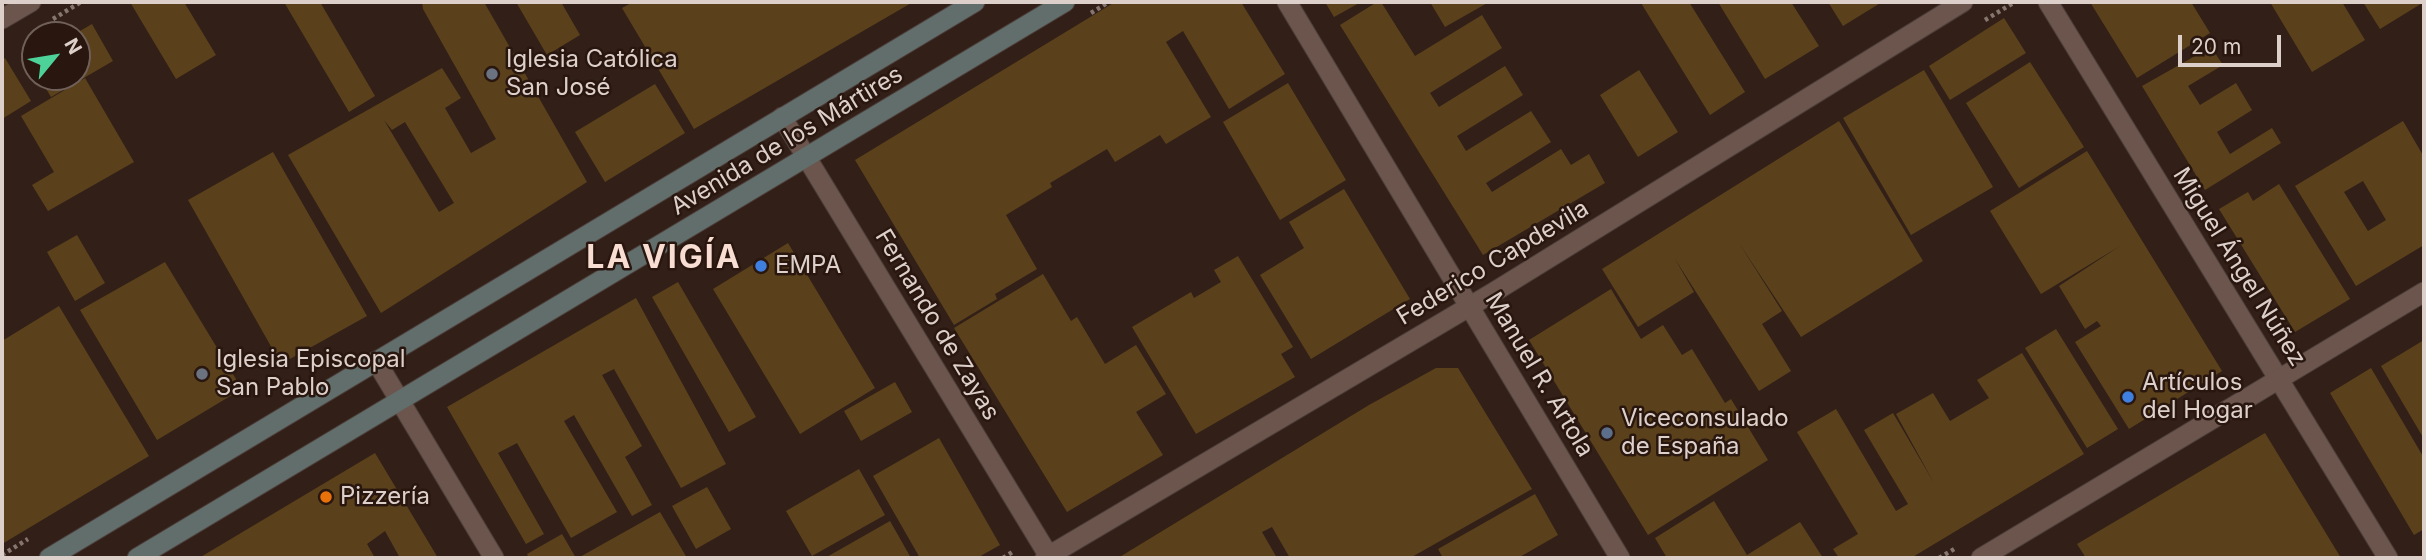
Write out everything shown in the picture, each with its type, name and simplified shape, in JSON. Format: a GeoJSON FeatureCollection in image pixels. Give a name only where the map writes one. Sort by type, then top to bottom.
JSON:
{"type":"FeatureCollection","features":[{"type":"Feature","properties":{"kind":"main road","name":"Avenida de los Mártires"},"geometry":{"type":"LineString","coordinates":[[49,558],[975,2]]}},
{"type":"Feature","properties":{"kind":"main road","name":"Avenida de los Mártires"},"geometry":{"type":"LineString","coordinates":[[137,558],[1065,2]]}},
{"type":"Feature","properties":{"kind":"street"},"geometry":{"type":"LineString","coordinates":[[2,19],[31,2]]}},
{"type":"Feature","properties":{"kind":"street","name":"Manuel R. Artola"},"geometry":{"type":"LineString","coordinates":[[1287,2],[1620,558]]}},
{"type":"Feature","properties":{"kind":"street","name":"Federico Capdevila"},"geometry":{"type":"LineString","coordinates":[[1048,557],[1469,307],[1963,2]]}},
{"type":"Feature","properties":{"kind":"street","name":"Miguel Ángel Núñez"},"geometry":{"type":"LineString","coordinates":[[2048,2],[2388,558]]}},
{"type":"Feature","properties":{"kind":"street","name":"Fernando de Zayas"},"geometry":{"type":"LineString","coordinates":[[782,117],[1048,557]]}},
{"type":"Feature","properties":{"kind":"street"},"geometry":{"type":"LineString","coordinates":[[1982,558],[2424,292]]}},
{"type":"Feature","properties":{"kind":"street"},"geometry":{"type":"LineString","coordinates":[[376,361],[494,558]]}},
{"type":"Feature","properties":{"kind":"building"},"geometry":{"type":"Polygon","coordinates":[[[130,2],[184,2],[216,55],[176,79],[130,2]]]}},
{"type":"Feature","properties":{"kind":"building"},"geometry":{"type":"Polygon","coordinates":[[[284,2],[320,2],[375,96],[349,112],[284,2]]]}},
{"type":"Feature","properties":{"kind":"building"},"geometry":{"type":"Polygon","coordinates":[[[422,2],[484,2],[587,182],[381,313],[288,155],[442,68],[461,98],[445,108],[471,153],[496,139],[423,9],[422,2]],[[384,120],[439,212],[454,203],[405,122],[392,130],[384,120]]]}},
{"type":"Feature","properties":{"kind":"building"},"geometry":{"type":"Polygon","coordinates":[[[516,2],[561,2],[580,35],[547,55],[516,2]]]}},
{"type":"Feature","properties":{"kind":"building"},"geometry":{"type":"Polygon","coordinates":[[[633,2],[913,2],[694,129],[622,8],[633,2]]]}},
{"type":"Feature","properties":{"kind":"building"},"geometry":{"type":"Polygon","coordinates":[[[1115,2],[1241,2],[1285,74],[1229,109],[1183,31],[1166,42],[1211,117],[1166,144],[1160,135],[1115,162],[1107,149],[1050,183],[1052,187],[1006,215],[1037,269],[995,294],[997,299],[954,325],[855,160],[1115,2]]]}},
{"type":"Feature","properties":{"kind":"building"},"geometry":{"type":"Polygon","coordinates":[[[1325,2],[1361,2],[1334,17],[1325,2]]]}},
{"type":"Feature","properties":{"kind":"building"},"geometry":{"type":"Polygon","coordinates":[[[1381,2],[1415,56],[1482,15],[1502,48],[1430,93],[1439,107],[1505,66],[1523,95],[1457,136],[1466,151],[1531,111],[1551,142],[1486,183],[1492,192],[1561,149],[1571,165],[1589,154],[1605,183],[1483,255],[1340,25],[1381,2]]]}},
{"type":"Feature","properties":{"kind":"building"},"geometry":{"type":"Polygon","coordinates":[[[1430,2],[1489,2],[1445,27],[1430,2]]]}},
{"type":"Feature","properties":{"kind":"building"},"geometry":{"type":"Polygon","coordinates":[[[1689,2],[1745,92],[1710,115],[1641,3],[1689,2]]]}},
{"type":"Feature","properties":{"kind":"building"},"geometry":{"type":"Polygon","coordinates":[[[1718,2],[1791,2],[1819,46],[1765,79],[1718,2]]]}},
{"type":"Feature","properties":{"kind":"building"},"geometry":{"type":"Polygon","coordinates":[[[1828,2],[1882,2],[1843,26],[1828,2]]]}},
{"type":"Feature","properties":{"kind":"building"},"geometry":{"type":"Polygon","coordinates":[[[2090,2],[2191,2],[2210,33],[2137,78],[2090,2]]]}},
{"type":"Feature","properties":{"kind":"building"},"geometry":{"type":"Polygon","coordinates":[[[2270,2],[2342,2],[2365,40],[2312,72],[2270,2]]]}},
{"type":"Feature","properties":{"kind":"building"},"geometry":{"type":"Polygon","coordinates":[[[2363,2],[2424,2],[2380,29],[2363,2]]]}},
{"type":"Feature","properties":{"kind":"building"},"geometry":{"type":"Polygon","coordinates":[[[2004,18],[2026,53],[1950,100],[1929,66],[2004,18]]]}},
{"type":"Feature","properties":{"kind":"building"},"geometry":{"type":"Polygon","coordinates":[[[91,25],[113,61],[91,74],[91,25]]]}},
{"type":"Feature","properties":{"kind":"building"},"geometry":{"type":"Polygon","coordinates":[[[2211,47],[2223,65],[2188,86],[2200,105],[2236,83],[2252,110],[2217,132],[2230,154],[2272,128],[2281,143],[2205,190],[2142,86],[2211,47]]]}},
{"type":"Feature","properties":{"kind":"building"},"geometry":{"type":"Polygon","coordinates":[[[5,58],[21,84],[21,91],[25,91],[31,101],[2,119],[2,60],[5,58]]]}},
{"type":"Feature","properties":{"kind":"building"},"geometry":{"type":"Polygon","coordinates":[[[2030,62],[2084,147],[2019,188],[1966,103],[2030,62]]]}},
{"type":"Feature","properties":{"kind":"building"},"geometry":{"type":"Polygon","coordinates":[[[1639,70],[1678,132],[1638,157],[1600,95],[1639,70]]]}},
{"type":"Feature","properties":{"kind":"building"},"geometry":{"type":"Polygon","coordinates":[[[1924,70],[1993,187],[1911,235],[1843,118],[1924,70]]]}},
{"type":"Feature","properties":{"kind":"building"},"geometry":{"type":"Polygon","coordinates":[[[1288,83],[1346,180],[1280,220],[1223,122],[1288,83]]]}},
{"type":"Feature","properties":{"kind":"building"},"geometry":{"type":"Polygon","coordinates":[[[655,84],[685,133],[605,182],[575,132],[655,84]]]}},
{"type":"Feature","properties":{"kind":"building"},"geometry":{"type":"Polygon","coordinates":[[[91,88],[134,162],[48,211],[32,185],[54,172],[21,116],[63,91],[91,91],[91,88]]]}},
{"type":"Feature","properties":{"kind":"building"},"geometry":{"type":"Polygon","coordinates":[[[47,91],[61,91],[51,97],[47,91]]]}},
{"type":"Feature","properties":{"kind":"building"},"geometry":{"type":"Polygon","coordinates":[[[1839,121],[1923,261],[1801,337],[1739,243],[1782,311],[1762,324],[1791,371],[1759,391],[1675,259],[1694,292],[1638,327],[1602,269],[1839,121]]]}},
{"type":"Feature","properties":{"kind":"building"},"geometry":{"type":"Polygon","coordinates":[[[2403,121],[2424,157],[2424,245],[2356,286],[2295,186],[2403,121]],[[2363,181],[2344,192],[2368,231],[2386,220],[2363,181]]]}},
{"type":"Feature","properties":{"kind":"building"},"geometry":{"type":"Polygon","coordinates":[[[2087,151],[2222,371],[2129,429],[2075,342],[2101,326],[2097,321],[2085,329],[2059,286],[2120,246],[2041,294],[1990,211],[2087,151]]]}},
{"type":"Feature","properties":{"kind":"building"},"geometry":{"type":"Polygon","coordinates":[[[273,152],[367,316],[281,364],[188,200],[273,152]]]}},
{"type":"Feature","properties":{"kind":"building"},"geometry":{"type":"Polygon","coordinates":[[[2279,184],[2350,299],[2295,332],[2219,209],[2248,192],[2253,201],[2279,184]]]}},
{"type":"Feature","properties":{"kind":"building"},"geometry":{"type":"Polygon","coordinates":[[[1344,189],[1410,299],[1311,359],[1260,275],[1304,248],[1289,222],[1344,189]]]}},
{"type":"Feature","properties":{"kind":"building"},"geometry":{"type":"Polygon","coordinates":[[[77,235],[105,283],[75,301],[47,252],[77,235]]]}},
{"type":"Feature","properties":{"kind":"building"},"geometry":{"type":"Polygon","coordinates":[[[788,243],[875,388],[800,434],[713,289],[788,243]]]}},
{"type":"Feature","properties":{"kind":"building"},"geometry":{"type":"Polygon","coordinates":[[[1238,256],[1293,347],[1281,354],[1295,377],[1196,434],[1132,327],[1191,292],[1194,298],[1221,282],[1214,270],[1238,256]]]}},
{"type":"Feature","properties":{"kind":"building"},"geometry":{"type":"Polygon","coordinates":[[[165,262],[242,389],[157,440],[80,310],[165,262]]]}},
{"type":"Feature","properties":{"kind":"building"},"geometry":{"type":"Polygon","coordinates":[[[1043,274],[1071,321],[1077,317],[1105,364],[1136,345],[1166,394],[1136,412],[1163,455],[1067,512],[954,328],[1043,274]]]}},
{"type":"Feature","properties":{"kind":"building"},"geometry":{"type":"Polygon","coordinates":[[[678,282],[756,417],[729,432],[652,297],[678,282]]]}},
{"type":"Feature","properties":{"kind":"building"},"geometry":{"type":"Polygon","coordinates":[[[1611,289],[1641,339],[1663,325],[1682,355],[1692,349],[1725,403],[1731,399],[1768,460],[1648,535],[1529,340],[1611,289]]]}},
{"type":"Feature","properties":{"kind":"building"},"geometry":{"type":"Polygon","coordinates":[[[636,298],[726,464],[681,488],[614,369],[602,375],[642,446],[625,457],[652,505],[632,516],[574,415],[564,421],[617,512],[571,538],[517,443],[498,453],[544,534],[526,544],[447,407],[636,298]]]}},
{"type":"Feature","properties":{"kind":"building"},"geometry":{"type":"Polygon","coordinates":[[[59,306],[149,456],[2,544],[2,341],[59,306]]]}},
{"type":"Feature","properties":{"kind":"building"},"geometry":{"type":"Polygon","coordinates":[[[2056,329],[2118,429],[2087,448],[2025,348],[2056,329]]]}},
{"type":"Feature","properties":{"kind":"building"},"geometry":{"type":"Polygon","coordinates":[[[2424,340],[2424,439],[2381,366],[2424,340]]]}},
{"type":"Feature","properties":{"kind":"building"},"geometry":{"type":"Polygon","coordinates":[[[2022,353],[2084,454],[1911,558],[1839,558],[1833,549],[1858,534],[1797,432],[1836,409],[1896,511],[1908,504],[1864,430],[1893,413],[1934,483],[1896,414],[1933,393],[1950,421],[1989,398],[1977,380],[2022,353]]]}},
{"type":"Feature","properties":{"kind":"building"},"geometry":{"type":"Polygon","coordinates":[[[1436,368],[1458,368],[1532,489],[1410,558],[1290,558],[1272,527],[1262,532],[1277,558],[1118,558],[1369,405],[1436,368]]]}},
{"type":"Feature","properties":{"kind":"building"},"geometry":{"type":"Polygon","coordinates":[[[2371,368],[2424,458],[2424,529],[2414,535],[2330,393],[2371,368]]]}},
{"type":"Feature","properties":{"kind":"building"},"geometry":{"type":"Polygon","coordinates":[[[895,382],[912,412],[861,441],[844,411],[895,382]]]}},
{"type":"Feature","properties":{"kind":"building"},"geometry":{"type":"Polygon","coordinates":[[[2265,433],[2341,558],[2086,558],[2077,544],[2265,433]]]}},
{"type":"Feature","properties":{"kind":"building"},"geometry":{"type":"Polygon","coordinates":[[[939,438],[1000,545],[977,558],[920,558],[873,476],[939,438]]]}},
{"type":"Feature","properties":{"kind":"building"},"geometry":{"type":"Polygon","coordinates":[[[375,453],[438,558],[400,558],[385,531],[367,544],[375,558],[199,558],[375,453]]]}},
{"type":"Feature","properties":{"kind":"building"},"geometry":{"type":"Polygon","coordinates":[[[859,469],[885,515],[812,556],[786,511],[859,469]]]}},
{"type":"Feature","properties":{"kind":"building"},"geometry":{"type":"Polygon","coordinates":[[[707,487],[731,529],[696,549],[672,506],[707,487]]]}},
{"type":"Feature","properties":{"kind":"building"},"geometry":{"type":"Polygon","coordinates":[[[1535,494],[1558,535],[1518,558],[1443,558],[1438,549],[1535,494]]]}},
{"type":"Feature","properties":{"kind":"building"},"geometry":{"type":"Polygon","coordinates":[[[1714,501],[1747,555],[1800,522],[1823,558],[1667,558],[1655,538],[1714,501]]]}},
{"type":"Feature","properties":{"kind":"building"},"geometry":{"type":"Polygon","coordinates":[[[660,512],[687,558],[578,558],[660,512]]]}},
{"type":"Feature","properties":{"kind":"building"},"geometry":{"type":"Polygon","coordinates":[[[890,521],[911,558],[825,558],[890,521]]]}},
{"type":"Feature","properties":{"kind":"building"},"geometry":{"type":"Polygon","coordinates":[[[562,534],[576,558],[529,558],[527,554],[562,534]]]}},
{"type":"Feature","properties":{"kind":"place","name":"Iglesia Católica San José"},"geometry":{"type":"Point","coordinates":[492,74]}},
{"type":"Feature","properties":{"kind":"place","name":"EMPA"},"geometry":{"type":"Point","coordinates":[761,266]}},
{"type":"Feature","properties":{"kind":"place","name":"Iglesia Episcopal San Pablo"},"geometry":{"type":"Point","coordinates":[202,374]}},
{"type":"Feature","properties":{"kind":"place","name":"Artículos del Hogar"},"geometry":{"type":"Point","coordinates":[2128,397]}},
{"type":"Feature","properties":{"kind":"place","name":"Viceconsulado de España"},"geometry":{"type":"Point","coordinates":[1607,433]}},
{"type":"Feature","properties":{"kind":"place","name":"Pizzería"},"geometry":{"type":"Point","coordinates":[326,497]}},
{"type":"Feature","properties":{"kind":"district","name":"LA VIGÍA"},"geometry":{"type":"Point","coordinates":[664,258]}}]}
